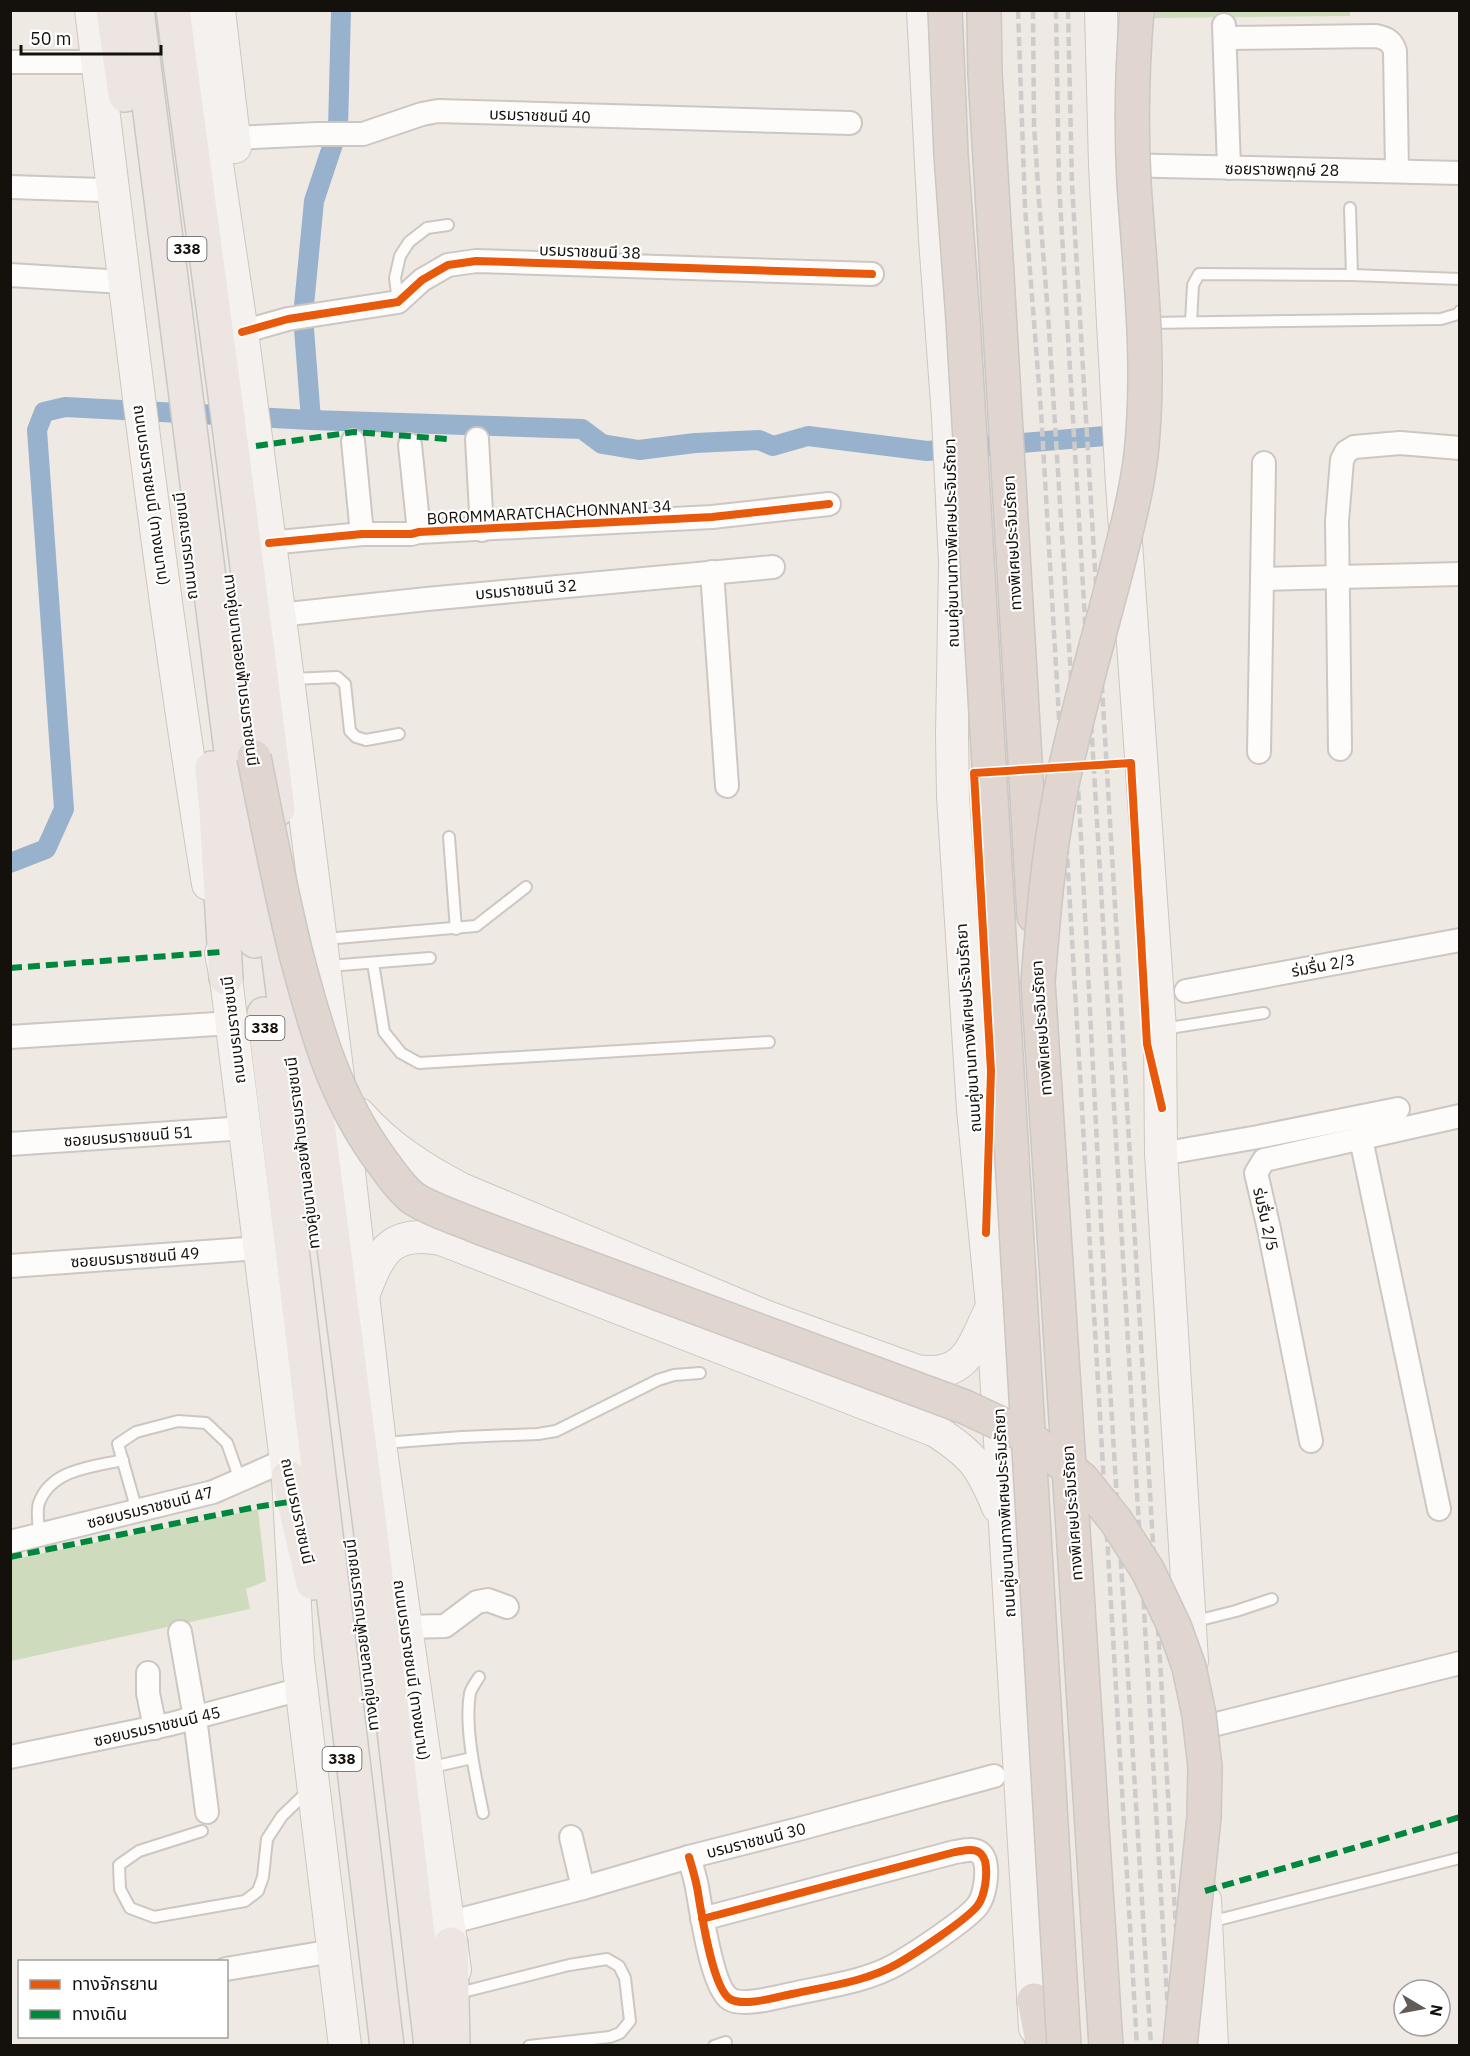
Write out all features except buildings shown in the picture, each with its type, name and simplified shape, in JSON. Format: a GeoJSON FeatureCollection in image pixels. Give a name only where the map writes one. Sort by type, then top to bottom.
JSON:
{"type":"FeatureCollection","features":[{"type":"Feature","properties":{"kind":"highway"},"geometry":{"type":"LineString","coordinates":[[945,10],[951,154],[1064,2046]]}},
{"type":"Feature","properties":{"kind":"highway","name":"ทางพิเศษประจิมรัถยา"},"geometry":{"type":"LineString","coordinates":[[984,10],[995,248],[1038,982],[1106,2046]]}},
{"type":"Feature","properties":{"kind":"highway"},"geometry":{"type":"LineString","coordinates":[[1038,982],[1047,868],[1056,809],[1132,510],[1141,458],[1146,406],[1145,346],[1134,180],[1133,93],[1137,10]]}},
{"type":"Feature","properties":{"kind":"highway"},"geometry":{"type":"LineString","coordinates":[[254,757],[284,906],[324,1055],[365,1139],[408,1193],[423,1203],[476,1226],[965,1407],[1028,1436],[1082,1479],[1116,1521],[1148,1571],[1175,1628],[1189,1667],[1199,1715],[1205,1767],[1204,1817],[1180,2046]]}},
{"type":"Feature","properties":{"kind":"highway"},"geometry":{"type":"LineString","coordinates":[[1034,2000],[1043,2046]]}},
{"type":"Feature","properties":{"kind":"main road","name":"ทางคู่ขนานลอยฟ้าบรมราชชนนี"},"geometry":{"type":"LineString","coordinates":[[156,10],[254,757],[411,2046]]}},
{"type":"Feature","properties":{"kind":"main road","name":"338"},"geometry":{"type":"LineString","coordinates":[[173,10],[244,446],[270,543],[365,1303]]}},
{"type":"Feature","properties":{"kind":"main road","name":"338"},"geometry":{"type":"LineString","coordinates":[[194,10],[242,332],[239,409]]}},
{"type":"Feature","properties":{"kind":"main road"},"geometry":{"type":"LineString","coordinates":[[219,10],[243,238],[242,332]]}},
{"type":"Feature","properties":{"kind":"main road","name":"ถนนคู่ขนานทางพิเศษประจิมรัถยา"},"geometry":{"type":"LineString","coordinates":[[923,10],[934,227],[952,497],[955,596],[953,796],[973,1109],[992,1306],[1036,2046]]}},
{"type":"Feature","properties":{"kind":"main road"},"geometry":{"type":"LineString","coordinates":[[1101,10],[1105,165],[1123,323],[1118,410],[1160,1029],[1161,1154],[1197,1729],[1212,2046]]}},
{"type":"Feature","properties":{"kind":"main road"},"geometry":{"type":"LineString","coordinates":[[1102,79],[1125,30],[1131,10]]}},
{"type":"Feature","properties":{"kind":"main road","name":"ทางคู่ขนานลอยฟ้าบรมราชชนนี"},"geometry":{"type":"LineString","coordinates":[[104,14],[245,855],[387,2046]]}},
{"type":"Feature","properties":{"kind":"main road"},"geometry":{"type":"LineString","coordinates":[[104,14],[84,62],[108,230],[123,282]]}},
{"type":"Feature","properties":{"kind":"main road","name":"ถนนบรมราชชนนี (ทางขนาน)"},"geometry":{"type":"LineString","coordinates":[[104,14],[123,282],[153,401]]}},
{"type":"Feature","properties":{"kind":"main road","name":"ถนนบรมราชชนนี"},"geometry":{"type":"LineString","coordinates":[[104,14],[153,401],[216,810],[226,978],[287,1469],[330,1655],[376,2046]]}},
{"type":"Feature","properties":{"kind":"main road"},"geometry":{"type":"LineString","coordinates":[[244,446],[336,1266],[371,1534],[431,2046]]}},
{"type":"Feature","properties":{"kind":"main road"},"geometry":{"type":"LineString","coordinates":[[340,1093],[374,1131],[425,1170],[461,1189],[767,1317],[917,1371],[932,1373],[947,1371],[958,1365],[969,1353],[992,1306]]}},
{"type":"Feature","properties":{"kind":"main road"},"geometry":{"type":"LineString","coordinates":[[421,1235],[405,1218],[400,1204],[404,1185],[414,1174],[425,1170]]}},
{"type":"Feature","properties":{"kind":"main road"},"geometry":{"type":"LineString","coordinates":[[365,1303],[374,1266],[385,1250],[400,1240],[421,1235],[441,1239],[936,1431],[961,1448],[977,1463],[1005,1521]]}},
{"type":"Feature","properties":{"kind":"main road"},"geometry":{"type":"LineString","coordinates":[[336,1266],[365,1303]]}},
{"type":"Feature","properties":{"kind":"main road","name":"ถนนบรมราชชนนี (ทางขนาน)"},"geometry":{"type":"LineString","coordinates":[[365,1303],[380,1444],[466,2046]]}},
{"type":"Feature","properties":{"kind":"main road"},"geometry":{"type":"LineString","coordinates":[[947,1371],[962,1382],[972,1397],[971,1422],[963,1433],[950,1441]]}},
{"type":"Feature","properties":{"kind":"main road","name":"338"},"geometry":{"type":"LineString","coordinates":[[287,1469],[298,1660],[345,2046]]}},
{"type":"Feature","properties":{"kind":"main road"},"geometry":{"type":"LineString","coordinates":[[450,1934],[453,2046]]}},
{"type":"Feature","properties":{"kind":"street"},"geometry":{"type":"LineString","coordinates":[[1228,168],[1225,31],[1386,38],[1395,51],[1397,171]]}},
{"type":"Feature","properties":{"kind":"street"},"geometry":{"type":"LineString","coordinates":[[10,62],[84,62]]}},
{"type":"Feature","properties":{"kind":"street","name":"บรมราชชนนี 40"},"geometry":{"type":"LineString","coordinates":[[234,138],[355,134],[370,132],[422,114],[438,111],[850,123]]}},
{"type":"Feature","properties":{"kind":"street","name":"ซอยราชพฤกษ์ 28"},"geometry":{"type":"LineString","coordinates":[[1105,165],[1460,173]]}},
{"type":"Feature","properties":{"kind":"street"},"geometry":{"type":"LineString","coordinates":[[10,187],[102,190]]}},
{"type":"Feature","properties":{"kind":"street","name":"บรมราชชนนี 38"},"geometry":{"type":"LineString","coordinates":[[398,302],[422,280],[448,265],[476,261],[872,274]]}},
{"type":"Feature","properties":{"kind":"street"},"geometry":{"type":"LineString","coordinates":[[10,275],[123,282]]}},
{"type":"Feature","properties":{"kind":"street"},"geometry":{"type":"LineString","coordinates":[[242,332],[288,319],[398,302]]}},
{"type":"Feature","properties":{"kind":"street"},"geometry":{"type":"LineString","coordinates":[[477,439],[482,530]]}},
{"type":"Feature","properties":{"kind":"street"},"geometry":{"type":"LineString","coordinates":[[353,441],[362,534]]}},
{"type":"Feature","properties":{"kind":"street"},"geometry":{"type":"LineString","coordinates":[[1340,749],[1337,521],[1342,460],[1346,452],[1354,447],[1400,443],[1460,448]]}},
{"type":"Feature","properties":{"kind":"street"},"geometry":{"type":"LineString","coordinates":[[410,445],[419,532]]}},
{"type":"Feature","properties":{"kind":"street"},"geometry":{"type":"LineString","coordinates":[[1259,752],[1264,464]]}},
{"type":"Feature","properties":{"kind":"street","name":"BOROMMARATCHACHONNANI 34"},"geometry":{"type":"LineString","coordinates":[[270,543],[362,534],[411,534],[712,517],[829,504]]}},
{"type":"Feature","properties":{"kind":"street","name":"บรมราชชนนี 32"},"geometry":{"type":"LineString","coordinates":[[279,615],[438,597],[773,567]]}},
{"type":"Feature","properties":{"kind":"street"},"geometry":{"type":"LineString","coordinates":[[712,572],[727,786]]}},
{"type":"Feature","properties":{"kind":"street"},"geometry":{"type":"LineString","coordinates":[[1262,579],[1460,573]]}},
{"type":"Feature","properties":{"kind":"street","name":"ร่มรื่น 2/3"},"geometry":{"type":"LineString","coordinates":[[1186,991],[1460,940]]}},
{"type":"Feature","properties":{"kind":"street"},"geometry":{"type":"LineString","coordinates":[[10,1037],[232,1023]]}},
{"type":"Feature","properties":{"kind":"street"},"geometry":{"type":"LineString","coordinates":[[1161,1154],[1398,1109]]}},
{"type":"Feature","properties":{"kind":"street","name":"ร่มรื่น 2/5"},"geometry":{"type":"LineString","coordinates":[[1311,1441],[1256,1173],[1263,1160],[1460,1116]]}},
{"type":"Feature","properties":{"kind":"street","name":"ซอยบรมราชชนนี 51"},"geometry":{"type":"LineString","coordinates":[[10,1144],[245,1128]]}},
{"type":"Feature","properties":{"kind":"street"},"geometry":{"type":"LineString","coordinates":[[1361,1139],[1439,1509]]}},
{"type":"Feature","properties":{"kind":"street","name":"ซอยบรมราชชนนี 49"},"geometry":{"type":"LineString","coordinates":[[10,1266],[259,1248]]}},
{"type":"Feature","properties":{"kind":"street","name":"ซอยบรมราชชนนี 47"},"geometry":{"type":"LineString","coordinates":[[10,1542],[213,1492],[240,1480],[287,1469]]}},
{"type":"Feature","properties":{"kind":"street"},"geometry":{"type":"LineString","coordinates":[[406,1627],[445,1626],[477,1602],[488,1600],[507,1607]]}},
{"type":"Feature","properties":{"kind":"street"},"geometry":{"type":"LineString","coordinates":[[180,1632],[195,1718],[205,1821]]}},
{"type":"Feature","properties":{"kind":"street"},"geometry":{"type":"LineString","coordinates":[[1197,1729],[1460,1662]]}},
{"type":"Feature","properties":{"kind":"street"},"geometry":{"type":"LineString","coordinates":[[148,1673],[148,1693],[155,1728]]}},
{"type":"Feature","properties":{"kind":"street","name":"ซอยบรมราชชนนี 45"},"geometry":{"type":"LineString","coordinates":[[10,1757],[155,1728],[301,1689]]}},
{"type":"Feature","properties":{"kind":"street","name":"บรมราชชนนี 30"},"geometry":{"type":"LineString","coordinates":[[450,1934],[583,1888],[689,1857],[994,1776]]}},
{"type":"Feature","properties":{"kind":"street"},"geometry":{"type":"LineString","coordinates":[[571,1837],[583,1888]]}},
{"type":"Feature","properties":{"kind":"street"},"geometry":{"type":"LineString","coordinates":[[689,1857],[697,1886],[702,1919],[718,1982],[724,1995],[733,2001],[754,2001],[870,1977],[897,1964],[964,1918],[978,1905],[983,1892],[986,1863],[980,1851],[975,1849],[955,1852],[702,1919]]}},
{"type":"Feature","properties":{"kind":"street"},"geometry":{"type":"LineString","coordinates":[[228,1969],[333,1952]]}},
{"type":"Feature","properties":{"kind":"lane"},"geometry":{"type":"LineString","coordinates":[[1350,208],[1352,275]]}},
{"type":"Feature","properties":{"kind":"lane"},"geometry":{"type":"LineString","coordinates":[[398,302],[395,278],[400,256],[409,242],[427,228],[448,225]]}},
{"type":"Feature","properties":{"kind":"lane"},"geometry":{"type":"LineString","coordinates":[[1191,322],[1193,285],[1198,274],[1352,275],[1460,279]]}},
{"type":"Feature","properties":{"kind":"lane"},"geometry":{"type":"LineString","coordinates":[[1123,323],[1442,318],[1458,314],[1460,311]]}},
{"type":"Feature","properties":{"kind":"lane"},"geometry":{"type":"LineString","coordinates":[[288,679],[337,677],[345,684],[350,731],[356,737],[366,740],[399,734]]}},
{"type":"Feature","properties":{"kind":"lane"},"geometry":{"type":"LineString","coordinates":[[449,837],[456,929]]}},
{"type":"Feature","properties":{"kind":"lane"},"geometry":{"type":"LineString","coordinates":[[323,953],[476,927],[526,887]]}},
{"type":"Feature","properties":{"kind":"lane"},"geometry":{"type":"LineString","coordinates":[[323,953],[373,963],[430,958]]}},
{"type":"Feature","properties":{"kind":"lane"},"geometry":{"type":"LineString","coordinates":[[373,963],[384,1032],[401,1053],[418,1063],[770,1042]]}},
{"type":"Feature","properties":{"kind":"lane"},"geometry":{"type":"LineString","coordinates":[[1160,1029],[1264,1013]]}},
{"type":"Feature","properties":{"kind":"lane"},"geometry":{"type":"LineString","coordinates":[[380,1444],[555,1431],[658,1380],[674,1375],[700,1373]]}},
{"type":"Feature","properties":{"kind":"lane"},"geometry":{"type":"LineString","coordinates":[[137,1510],[118,1444],[136,1432],[178,1421],[206,1423],[227,1443],[240,1480]]}},
{"type":"Feature","properties":{"kind":"lane"},"geometry":{"type":"LineString","coordinates":[[39,1535],[39,1503],[51,1484],[68,1473],[123,1460]]}},
{"type":"Feature","properties":{"kind":"lane"},"geometry":{"type":"LineString","coordinates":[[1189,1623],[1272,1599]]}},
{"type":"Feature","properties":{"kind":"lane"},"geometry":{"type":"LineString","coordinates":[[479,1677],[471,1691],[469,1710],[472,1758],[483,1813]]}},
{"type":"Feature","properties":{"kind":"lane"},"geometry":{"type":"LineString","coordinates":[[426,1768],[472,1758]]}},
{"type":"Feature","properties":{"kind":"lane"},"geometry":{"type":"LineString","coordinates":[[205,1821],[139,1851],[119,1865],[120,1888],[130,1908],[154,1917],[245,1901],[258,1891],[267,1839],[282,1816],[313,1787]]}},
{"type":"Feature","properties":{"kind":"lane"},"geometry":{"type":"LineString","coordinates":[[1206,1923],[1460,1858]]}},
{"type":"Feature","properties":{"kind":"lane"},"geometry":{"type":"LineString","coordinates":[[459,1993],[569,1965],[607,1959],[619,1966],[625,1977],[630,2021],[620,2033],[610,2037],[529,2046]]}},
{"type":"Feature","properties":{"kind":"lane"},"geometry":{"type":"LineString","coordinates":[[714,2046],[726,2042]]}},
{"type":"Feature","properties":{"kind":"green space"},"geometry":{"type":"Polygon","coordinates":[[[1350,10],[1350,16],[1151,18],[1149,11],[1350,10]]]}},
{"type":"Feature","properties":{"kind":"green space"},"geometry":{"type":"Polygon","coordinates":[[[258,1509],[266,1581],[246,1589],[250,1609],[11,1661],[10,1560],[258,1509]]]}},
{"type":"Feature","properties":{"kind":"waterway"},"geometry":{"type":"LineString","coordinates":[[10,863],[46,849],[64,809],[37,430],[44,412],[65,407],[311,420],[303,316],[314,201],[338,129],[341,10]]}},
{"type":"Feature","properties":{"kind":"waterway"},"geometry":{"type":"LineString","coordinates":[[311,420],[582,429],[602,444],[639,450],[695,443],[759,440],[773,446],[808,436],[927,451],[1129,434]]}},
{"type":"Feature","properties":{"kind":"railway"},"geometry":{"type":"LineString","coordinates":[[1018,10],[1025,207],[1041,411],[1137,2046]]}},
{"type":"Feature","properties":{"kind":"railway"},"geometry":{"type":"LineString","coordinates":[[1033,10],[1034,125],[1080,819],[1108,1355],[1151,2046]]}},
{"type":"Feature","properties":{"kind":"railway"},"geometry":{"type":"LineString","coordinates":[[1056,10],[1059,184],[1170,2046]]}},
{"type":"Feature","properties":{"kind":"railway"},"geometry":{"type":"LineString","coordinates":[[1068,10],[1072,184],[1183,2046]]}},
{"type":"Feature","properties":{"kind":"marked path"},"geometry":{"type":"LineString","coordinates":[[256,446],[354,432],[447,439]]}},
{"type":"Feature","properties":{"kind":"marked path"},"geometry":{"type":"LineString","coordinates":[[10,968],[221,952]]}},
{"type":"Feature","properties":{"kind":"marked path"},"geometry":{"type":"LineString","coordinates":[[10,1557],[289,1502]]}},
{"type":"Feature","properties":{"kind":"marked path"},"geometry":{"type":"LineString","coordinates":[[1205,1891],[1460,1817]]}},
{"type":"Feature","properties":{"kind":"cycle path"},"geometry":{"type":"LineString","coordinates":[[242,332],[288,319],[398,302],[422,280],[448,265],[476,261],[872,274]]}},
{"type":"Feature","properties":{"kind":"cycle path"},"geometry":{"type":"LineString","coordinates":[[269,543],[362,534],[411,534],[712,517],[829,504]]}},
{"type":"Feature","properties":{"kind":"cycle path"},"geometry":{"type":"LineString","coordinates":[[986,1233],[991,1071],[974,773],[1131,763],[1147,1044],[1162,1108]]}},
{"type":"Feature","properties":{"kind":"cycle path"},"geometry":{"type":"LineString","coordinates":[[689,1857],[708,1948],[718,1980],[730,1999],[743,2002],[846,1983],[897,1964],[952,1927],[978,1905],[985,1884],[985,1861],[977,1851],[955,1852],[702,1919]]}}]}
